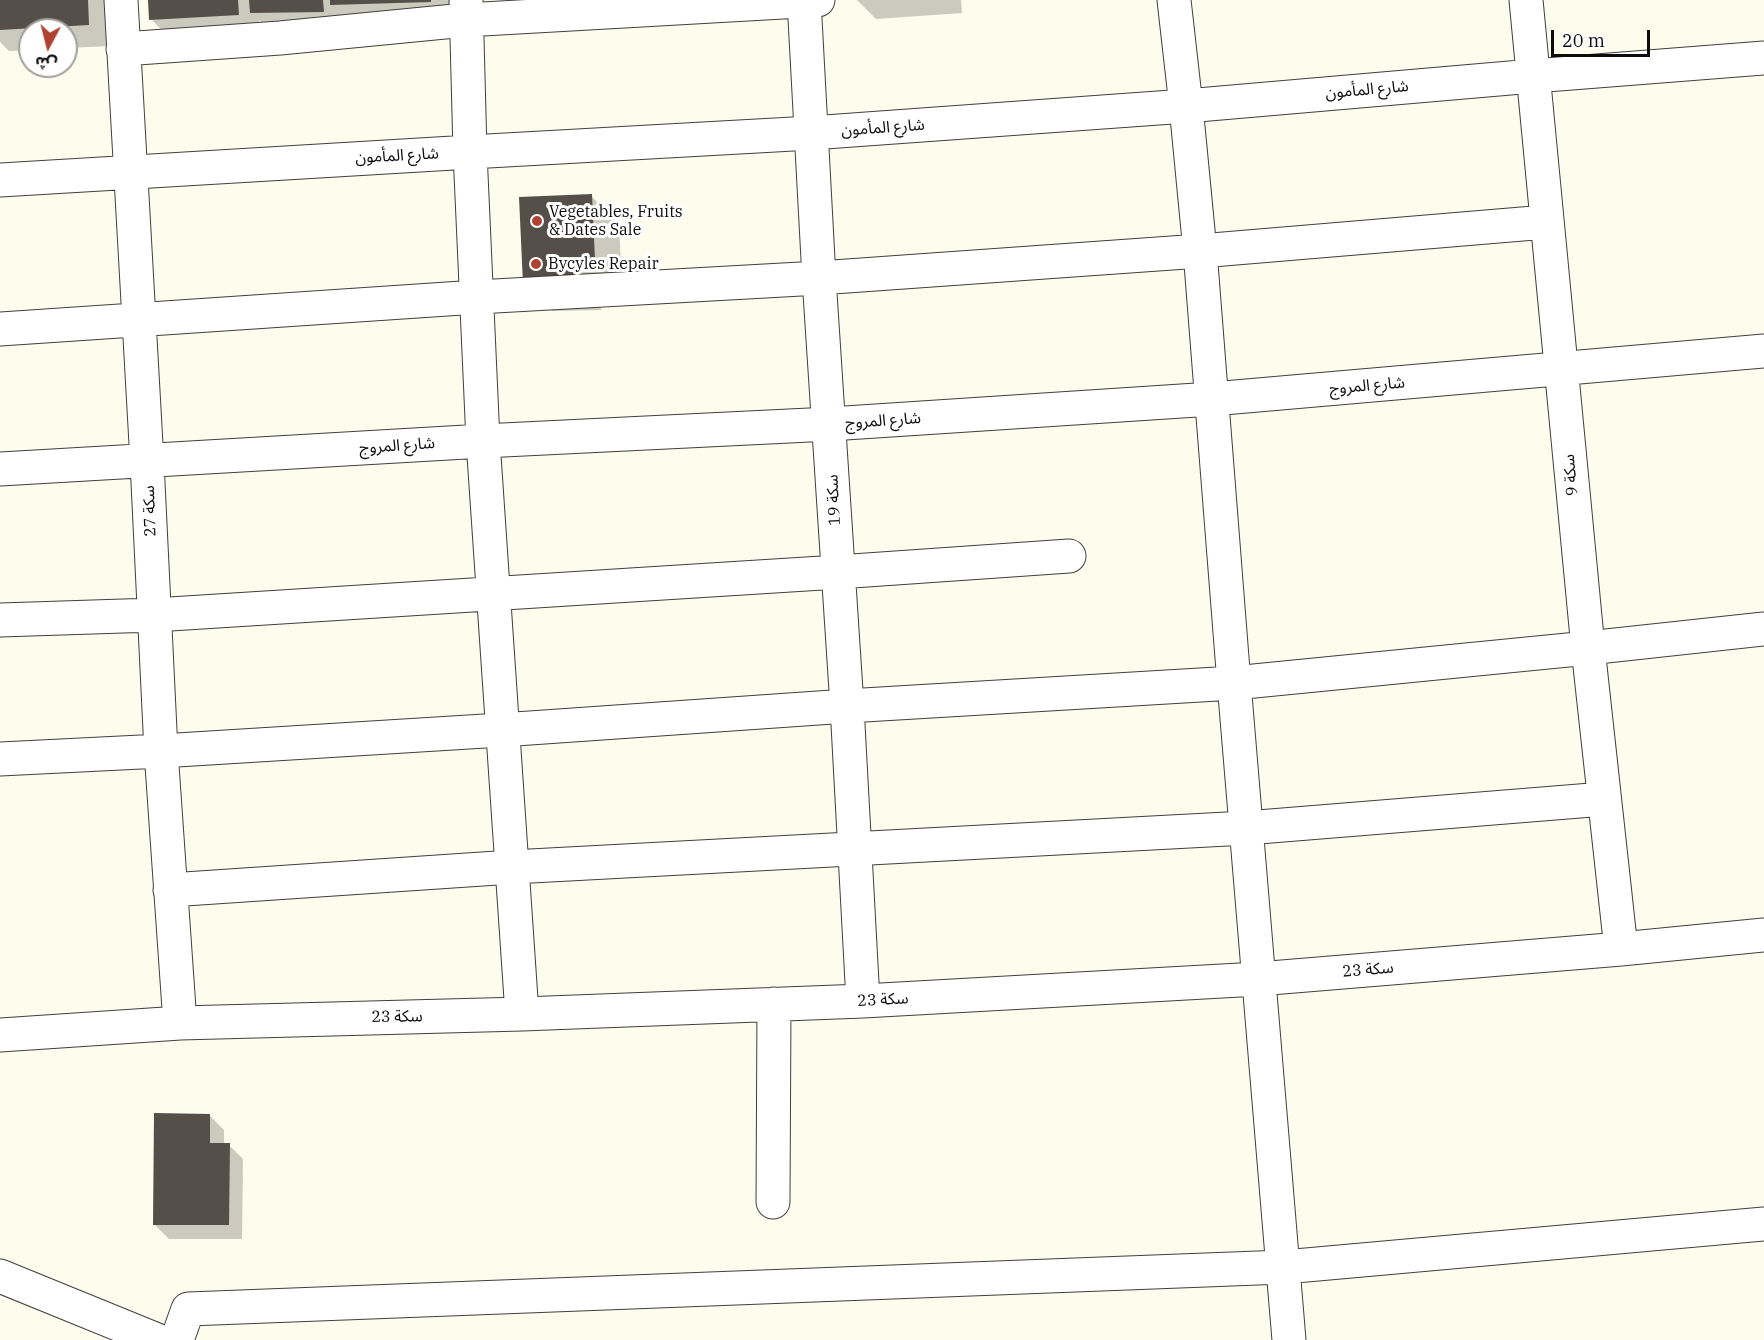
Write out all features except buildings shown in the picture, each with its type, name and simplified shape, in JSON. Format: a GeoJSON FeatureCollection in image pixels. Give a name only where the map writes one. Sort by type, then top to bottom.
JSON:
{"type":"FeatureCollection","features":[{"type":"Feature","properties":{"kind":"street","name":"سكة 27"},"geometry":{"type":"LineString","coordinates":[[121,0],[161,752],[180,1023]]}},
{"type":"Feature","properties":{"kind":"street"},"geometry":{"type":"LineString","coordinates":[[123,49],[280,38],[465,10],[809,0]]}},
{"type":"Feature","properties":{"kind":"street","name":"سكة 19"},"geometry":{"type":"LineString","coordinates":[[809,0],[811,133],[856,850],[863,1001]]}},
{"type":"Feature","properties":{"kind":"street"},"geometry":{"type":"LineString","coordinates":[[1174,0],[1200,251],[1289,1340]]}},
{"type":"Feature","properties":{"kind":"street","name":"سكة 9"},"geometry":{"type":"LineString","coordinates":[[1526,0],[1588,648],[1621,949]]}},
{"type":"Feature","properties":{"kind":"street"},"geometry":{"type":"LineString","coordinates":[[465,10],[483,441],[522,1014]]}},
{"type":"Feature","properties":{"kind":"street","name":"شارع المأمون"},"geometry":{"type":"LineString","coordinates":[[0,180],[811,133],[1186,106],[1764,58]]}},
{"type":"Feature","properties":{"kind":"street"},"geometry":{"type":"LineString","coordinates":[[0,329],[477,297],[819,278],[1200,251],[1546,222]]}},
{"type":"Feature","properties":{"kind":"street","name":"شارع المروج"},"geometry":{"type":"LineString","coordinates":[[0,469],[483,441],[830,424],[1212,399],[1764,351]]}},
{"type":"Feature","properties":{"kind":"street"},"geometry":{"type":"LineString","coordinates":[[0,620],[154,615],[1070,555]]}},
{"type":"Feature","properties":{"kind":"street"},"geometry":{"type":"LineString","coordinates":[[0,759],[161,752],[1234,682],[1764,629]]}},
{"type":"Feature","properties":{"kind":"street"},"geometry":{"type":"LineString","coordinates":[[170,890],[512,867],[1246,828],[1604,799]]}},
{"type":"Feature","properties":{"kind":"street","name":"23 سكة"},"geometry":{"type":"LineString","coordinates":[[0,1035],[180,1023],[522,1014],[863,1001],[1258,979],[1621,949],[1764,934]]}},
{"type":"Feature","properties":{"kind":"street"},"geometry":{"type":"LineString","coordinates":[[773,1202],[774,1004]]}},
{"type":"Feature","properties":{"kind":"street"},"geometry":{"type":"LineString","coordinates":[[177,1340],[188,1309],[1284,1267],[1764,1224]]}},
{"type":"Feature","properties":{"kind":"street"},"geometry":{"type":"LineString","coordinates":[[0,1276],[157,1340]]}},
{"type":"Feature","properties":{"kind":"place","name":"Vegetables, Fruits & Dates Sale"},"geometry":{"type":"Point","coordinates":[537,221]}},
{"type":"Feature","properties":{"kind":"place","name":"Bycyles Repair"},"geometry":{"type":"Point","coordinates":[536,264]}}]}
